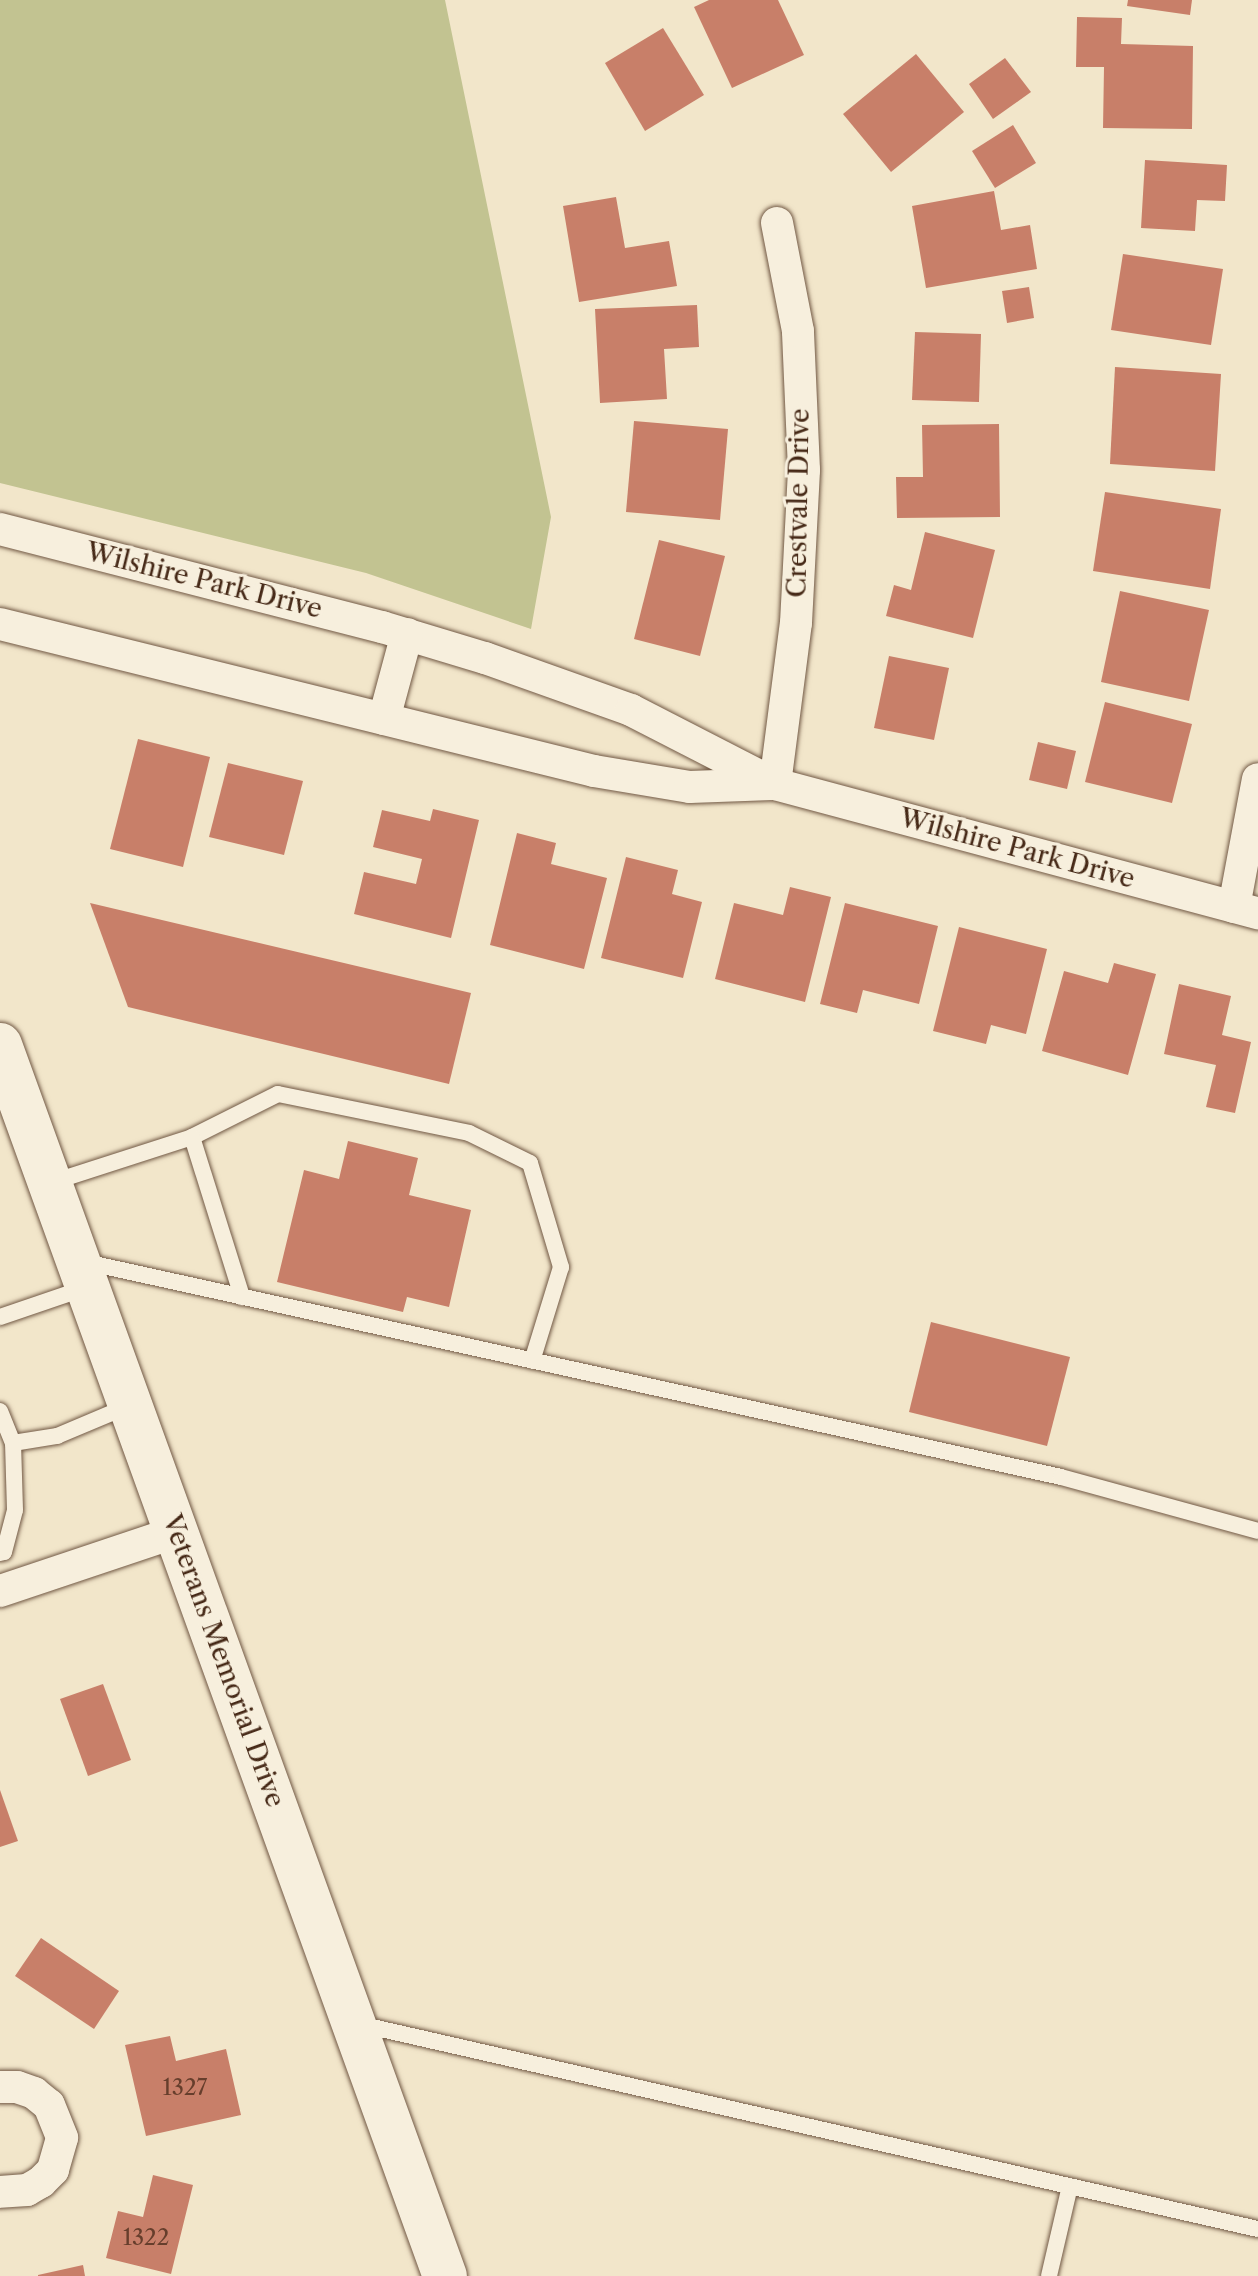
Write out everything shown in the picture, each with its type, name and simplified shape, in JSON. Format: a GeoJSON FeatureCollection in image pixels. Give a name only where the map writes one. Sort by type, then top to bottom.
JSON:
{"type":"FeatureCollection","features":[{"type":"Feature","properties":{"kind":"main road","name":"Veterans Memorial Drive"},"geometry":{"type":"LineString","coordinates":[[0,1045],[445,2276]]}},
{"type":"Feature","properties":{"kind":"street","name":"Crestvale Drive"},"geometry":{"type":"LineString","coordinates":[[775,784],[796,623],[804,470],[798,331],[777,223]]}},
{"type":"Feature","properties":{"kind":"street","name":"Wilshire Park Drive"},"geometry":{"type":"LineString","coordinates":[[0,529],[407,634],[631,710],[775,784],[1246,910]]}},
{"type":"Feature","properties":{"kind":"street","name":"Wilshire Park Drive"},"geometry":{"type":"LineString","coordinates":[[0,624],[622,776],[690,787],[775,784]]}},
{"type":"Feature","properties":{"kind":"street"},"geometry":{"type":"LineString","coordinates":[[384,719],[407,634]]}},
{"type":"Feature","properties":{"kind":"street"},"geometry":{"type":"LineString","coordinates":[[1246,910],[1258,779]]}},
{"type":"Feature","properties":{"kind":"street"},"geometry":{"type":"LineString","coordinates":[[0,1591],[176,1532]]}},
{"type":"Feature","properties":{"kind":"street"},"geometry":{"type":"LineString","coordinates":[[0,2087],[17,2087],[34,2093],[49,2105],[62,2138],[53,2170],[41,2182],[27,2190],[0,2192]]}},
{"type":"Feature","properties":{"kind":"lane"},"geometry":{"type":"LineString","coordinates":[[49,1183],[192,1137],[278,1094],[469,1133],[530,1163],[561,1267],[532,1361]]}},
{"type":"Feature","properties":{"kind":"lane"},"geometry":{"type":"LineString","coordinates":[[192,1137],[242,1297]]}},
{"type":"Feature","properties":{"kind":"lane"},"geometry":{"type":"LineString","coordinates":[[0,1317],[81,1274],[242,1297],[1061,1477],[1258,1531]]}},
{"type":"Feature","properties":{"kind":"lane"},"geometry":{"type":"LineString","coordinates":[[13,1443],[57,1436],[129,1405]]}},
{"type":"Feature","properties":{"kind":"lane"},"geometry":{"type":"LineString","coordinates":[[0,1413],[13,1443],[15,1510],[4,1552],[0,1553]]}},
{"type":"Feature","properties":{"kind":"lane"},"geometry":{"type":"LineString","coordinates":[[355,2023],[1258,2229]]}},
{"type":"Feature","properties":{"kind":"lane"},"geometry":{"type":"LineString","coordinates":[[1049,2276],[1070,2186]]}},
{"type":"Feature","properties":{"kind":"green space"},"geometry":{"type":"Polygon","coordinates":[[[0,0],[445,0],[551,517],[531,629],[366,573],[0,483],[0,0]]]}},
{"type":"Feature","properties":{"kind":"building"},"geometry":{"type":"Polygon","coordinates":[[[709,0],[778,0],[804,55],[732,88],[694,7],[709,0]]]}},
{"type":"Feature","properties":{"kind":"building"},"geometry":{"type":"Polygon","coordinates":[[[1128,0],[1192,0],[1190,15],[1127,6],[1128,0]]]}},
{"type":"Feature","properties":{"kind":"building"},"geometry":{"type":"Polygon","coordinates":[[[1077,17],[1122,18],[1121,44],[1193,46],[1192,129],[1103,128],[1104,67],[1076,67],[1077,17]]]}},
{"type":"Feature","properties":{"kind":"building"},"geometry":{"type":"Polygon","coordinates":[[[663,28],[704,95],[645,131],[605,63],[663,28]]]}},
{"type":"Feature","properties":{"kind":"building"},"geometry":{"type":"Polygon","coordinates":[[[916,54],[964,112],[891,172],[843,114],[916,54]]]}},
{"type":"Feature","properties":{"kind":"building"},"geometry":{"type":"Polygon","coordinates":[[[1005,58],[1031,92],[993,119],[969,84],[1005,58]]]}},
{"type":"Feature","properties":{"kind":"building"},"geometry":{"type":"Polygon","coordinates":[[[1013,125],[1036,163],[995,188],[972,151],[1013,125]]]}},
{"type":"Feature","properties":{"kind":"building"},"geometry":{"type":"Polygon","coordinates":[[[1145,160],[1227,165],[1225,201],[1197,200],[1195,231],[1141,228],[1145,160]]]}},
{"type":"Feature","properties":{"kind":"building"},"geometry":{"type":"Polygon","coordinates":[[[994,191],[1001,230],[1030,225],[1037,269],[926,288],[912,206],[994,191]]]}},
{"type":"Feature","properties":{"kind":"building"},"geometry":{"type":"Polygon","coordinates":[[[616,197],[625,248],[669,241],[677,286],[579,302],[563,206],[616,197]]]}},
{"type":"Feature","properties":{"kind":"building"},"geometry":{"type":"Polygon","coordinates":[[[1123,254],[1223,269],[1211,345],[1111,330],[1123,254]]]}},
{"type":"Feature","properties":{"kind":"building"},"geometry":{"type":"Polygon","coordinates":[[[1029,287],[1034,318],[1007,323],[1002,291],[1029,287]]]}},
{"type":"Feature","properties":{"kind":"building"},"geometry":{"type":"Polygon","coordinates":[[[697,305],[699,347],[664,349],[667,399],[600,403],[595,309],[697,305]]]}},
{"type":"Feature","properties":{"kind":"building"},"geometry":{"type":"Polygon","coordinates":[[[915,332],[981,334],[979,402],[912,400],[915,332]]]}},
{"type":"Feature","properties":{"kind":"building"},"geometry":{"type":"Polygon","coordinates":[[[1115,367],[1221,374],[1215,471],[1110,464],[1115,367]]]}},
{"type":"Feature","properties":{"kind":"building"},"geometry":{"type":"Polygon","coordinates":[[[634,421],[728,429],[720,520],[626,512],[634,421]]]}},
{"type":"Feature","properties":{"kind":"building"},"geometry":{"type":"Polygon","coordinates":[[[999,424],[1000,517],[897,518],[896,477],[923,477],[922,425],[999,424]]]}},
{"type":"Feature","properties":{"kind":"building"},"geometry":{"type":"Polygon","coordinates":[[[1105,492],[1221,509],[1210,589],[1093,571],[1105,492]]]}},
{"type":"Feature","properties":{"kind":"building"},"geometry":{"type":"Polygon","coordinates":[[[925,532],[995,550],[973,638],[886,616],[894,585],[911,590],[925,532]]]}},
{"type":"Feature","properties":{"kind":"building"},"geometry":{"type":"Polygon","coordinates":[[[659,540],[725,556],[700,656],[634,639],[659,540]]]}},
{"type":"Feature","properties":{"kind":"building"},"geometry":{"type":"Polygon","coordinates":[[[1120,591],[1209,610],[1189,701],[1101,682],[1120,591]]]}},
{"type":"Feature","properties":{"kind":"building"},"geometry":{"type":"Polygon","coordinates":[[[889,656],[949,668],[934,740],[874,728],[889,656]]]}},
{"type":"Feature","properties":{"kind":"building"},"geometry":{"type":"Polygon","coordinates":[[[1105,702],[1192,724],[1172,803],[1085,782],[1105,702]]]}},
{"type":"Feature","properties":{"kind":"building"},"geometry":{"type":"Polygon","coordinates":[[[138,739],[210,757],[183,867],[110,849],[138,739]]]}},
{"type":"Feature","properties":{"kind":"building"},"geometry":{"type":"Polygon","coordinates":[[[1038,742],[1076,751],[1067,789],[1029,780],[1038,742]]]}},
{"type":"Feature","properties":{"kind":"building"},"geometry":{"type":"Polygon","coordinates":[[[228,763],[303,781],[284,855],[209,837],[228,763]]]}},
{"type":"Feature","properties":{"kind":"building"},"geometry":{"type":"Polygon","coordinates":[[[433,809],[479,820],[451,938],[354,914],[364,872],[416,884],[422,859],[373,847],[382,810],[430,821],[433,809]]]}},
{"type":"Feature","properties":{"kind":"building"},"geometry":{"type":"Polygon","coordinates":[[[517,833],[556,843],[551,864],[607,878],[584,969],[490,945],[517,833]]]}},
{"type":"Feature","properties":{"kind":"building"},"geometry":{"type":"Polygon","coordinates":[[[626,857],[678,870],[672,894],[702,902],[683,978],[601,958],[626,857]]]}},
{"type":"Feature","properties":{"kind":"building"},"geometry":{"type":"Polygon","coordinates":[[[790,887],[831,897],[805,1002],[715,979],[734,903],[783,915],[790,887]]]}},
{"type":"Feature","properties":{"kind":"building"},"geometry":{"type":"Polygon","coordinates":[[[90,903],[471,993],[449,1084],[128,1007],[90,903]]]}},
{"type":"Feature","properties":{"kind":"building"},"geometry":{"type":"Polygon","coordinates":[[[845,903],[938,926],[919,1004],[863,990],[857,1013],[820,1004],[845,903]]]}},
{"type":"Feature","properties":{"kind":"building"},"geometry":{"type":"Polygon","coordinates":[[[959,927],[1047,949],[1026,1034],[991,1025],[986,1044],[933,1031],[959,927]]]}},
{"type":"Feature","properties":{"kind":"building"},"geometry":{"type":"Polygon","coordinates":[[[1114,963],[1156,974],[1128,1075],[1042,1051],[1064,971],[1108,983],[1114,963]]]}},
{"type":"Feature","properties":{"kind":"building"},"geometry":{"type":"Polygon","coordinates":[[[1179,984],[1231,996],[1222,1035],[1251,1042],[1235,1113],[1206,1107],[1216,1065],[1164,1054],[1179,984]]]}},
{"type":"Feature","properties":{"kind":"building"},"geometry":{"type":"Polygon","coordinates":[[[348,1141],[418,1158],[409,1195],[471,1210],[449,1307],[407,1297],[403,1312],[277,1282],[304,1170],[339,1179],[348,1141]]]}},
{"type":"Feature","properties":{"kind":"building"},"geometry":{"type":"Polygon","coordinates":[[[931,1322],[1070,1357],[1047,1446],[909,1412],[931,1322]]]}},
{"type":"Feature","properties":{"kind":"building"},"geometry":{"type":"Polygon","coordinates":[[[103,1684],[131,1760],[88,1776],[60,1699],[103,1684]]]}},
{"type":"Feature","properties":{"kind":"building"},"geometry":{"type":"Polygon","coordinates":[[[0,1790],[18,1841],[0,1847],[0,1790]]]}},
{"type":"Feature","properties":{"kind":"building"},"geometry":{"type":"Polygon","coordinates":[[[41,1938],[119,1991],[94,2029],[15,1976],[41,1938]]]}},
{"type":"Feature","properties":{"kind":"building"},"geometry":{"type":"Polygon","coordinates":[[[170,2036],[176,2061],[226,2049],[241,2115],[146,2136],[125,2045],[170,2036]]]}},
{"type":"Feature","properties":{"kind":"building"},"geometry":{"type":"Polygon","coordinates":[[[153,2175],[193,2185],[171,2274],[106,2258],[118,2211],[143,2217],[153,2175]]]}},
{"type":"Feature","properties":{"kind":"building"},"geometry":{"type":"Polygon","coordinates":[[[83,2265],[85,2276],[38,2276],[38,2275],[83,2265]]]}}]}
